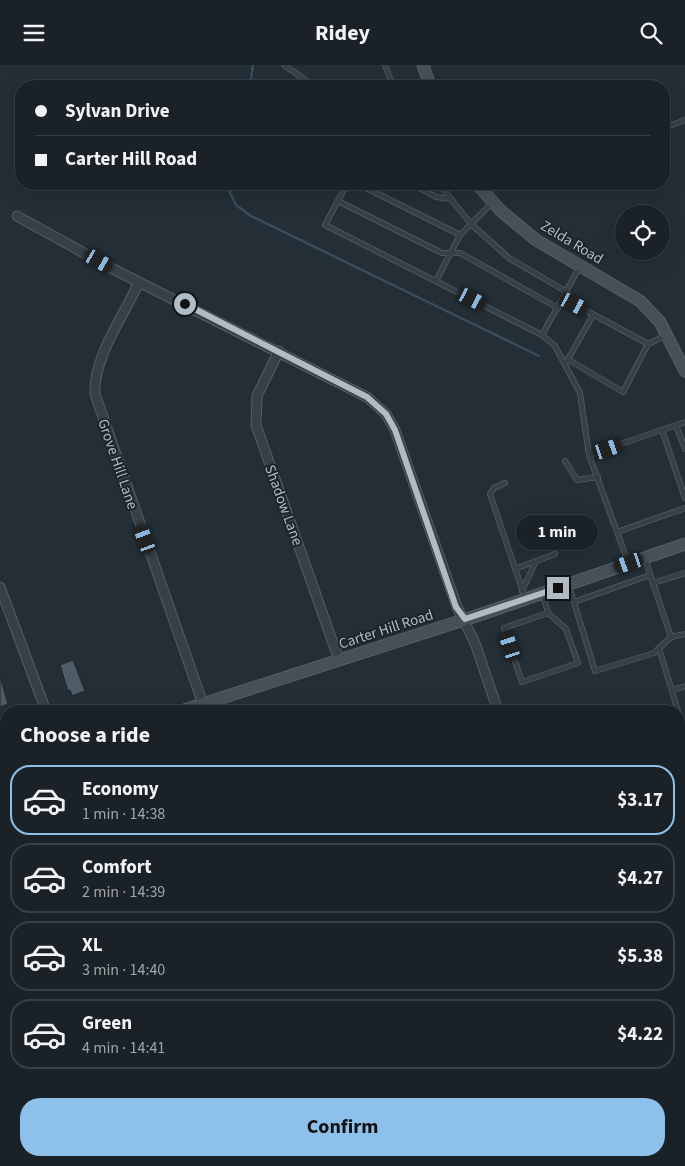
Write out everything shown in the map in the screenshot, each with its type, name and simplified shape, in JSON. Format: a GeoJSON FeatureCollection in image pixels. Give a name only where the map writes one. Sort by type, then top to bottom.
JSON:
{"type":"FeatureCollection","features":[{"type":"Feature","properties":{"kind":"main road"},"geometry":{"type":"LineString","coordinates":[[423,65],[428,80]]}},
{"type":"Feature","properties":{"kind":"main road","name":"Zelda Road"},"geometry":{"type":"LineString","coordinates":[[484,190],[493,202],[536,240],[640,301],[655,315],[668,334],[685,371]]}},
{"type":"Feature","properties":{"kind":"main road","name":"Carter Hill Road"},"geometry":{"type":"LineString","coordinates":[[203,705],[465,619],[524,595],[542,594],[685,544]]}},
{"type":"Feature","properties":{"kind":"street"},"geometry":{"type":"LineString","coordinates":[[16,216],[139,282],[367,397],[386,414],[395,430],[456,607],[465,619],[476,643],[496,705]]}},
{"type":"Feature","properties":{"kind":"street","name":"Grove Hill Lane"},"geometry":{"type":"LineString","coordinates":[[139,282],[99,363],[94,383],[95,394],[203,705]]}},
{"type":"Feature","properties":{"kind":"street","name":"Shadow Lane"},"geometry":{"type":"LineString","coordinates":[[279,351],[257,396],[256,425],[339,660]]}},
{"type":"Feature","properties":{"kind":"street"},"geometry":{"type":"LineString","coordinates":[[0,587],[44,705]]}},
{"type":"Feature","properties":{"kind":"lane"},"geometry":{"type":"LineString","coordinates":[[284,65],[305,80]]}},
{"type":"Feature","properties":{"kind":"lane"},"geometry":{"type":"LineString","coordinates":[[385,65],[391,80]]}},
{"type":"Feature","properties":{"kind":"lane"},"geometry":{"type":"LineString","coordinates":[[670,126],[685,120]]}},
{"type":"Feature","properties":{"kind":"lane"},"geometry":{"type":"LineString","coordinates":[[344,190],[325,225],[542,335],[555,346],[566,362],[580,393],[590,455],[629,563]]}},
{"type":"Feature","properties":{"kind":"lane"},"geometry":{"type":"LineString","coordinates":[[370,190],[460,235]]}},
{"type":"Feature","properties":{"kind":"lane"},"geometry":{"type":"LineString","coordinates":[[423,190],[436,197],[451,199]]}},
{"type":"Feature","properties":{"kind":"lane"},"geometry":{"type":"LineString","coordinates":[[444,190],[471,224],[509,258],[567,292],[574,304],[648,344]]}},
{"type":"Feature","properties":{"kind":"lane"},"geometry":{"type":"LineString","coordinates":[[338,201],[442,253],[460,253],[558,308]]}},
{"type":"Feature","properties":{"kind":"lane"},"geometry":{"type":"LineString","coordinates":[[436,281],[452,254],[460,235],[493,202]]}},
{"type":"Feature","properties":{"kind":"lane"},"geometry":{"type":"LineString","coordinates":[[542,335],[580,266]]}},
{"type":"Feature","properties":{"kind":"lane"},"geometry":{"type":"LineString","coordinates":[[566,362],[593,315]]}},
{"type":"Feature","properties":{"kind":"lane"},"geometry":{"type":"LineString","coordinates":[[566,362],[623,392],[648,344],[668,334]]}},
{"type":"Feature","properties":{"kind":"lane"},"geometry":{"type":"LineString","coordinates":[[590,455],[685,422]]}},
{"type":"Feature","properties":{"kind":"lane"},"geometry":{"type":"LineString","coordinates":[[676,425],[685,449]]}},
{"type":"Feature","properties":{"kind":"lane"},"geometry":{"type":"LineString","coordinates":[[662,430],[685,498]]}},
{"type":"Feature","properties":{"kind":"lane"},"geometry":{"type":"LineString","coordinates":[[565,461],[577,480],[598,477]]}},
{"type":"Feature","properties":{"kind":"lane"},"geometry":{"type":"LineString","coordinates":[[505,483],[494,488],[490,494],[524,595]]}},
{"type":"Feature","properties":{"kind":"lane"},"geometry":{"type":"LineString","coordinates":[[617,532],[685,508]]}},
{"type":"Feature","properties":{"kind":"lane"},"geometry":{"type":"LineString","coordinates":[[515,569],[555,554]]}},
{"type":"Feature","properties":{"kind":"lane"},"geometry":{"type":"LineString","coordinates":[[644,558],[671,637]]}},
{"type":"Feature","properties":{"kind":"lane"},"geometry":{"type":"LineString","coordinates":[[524,595],[535,563]]}},
{"type":"Feature","properties":{"kind":"lane"},"geometry":{"type":"LineString","coordinates":[[652,583],[685,573]]}},
{"type":"Feature","properties":{"kind":"lane"},"geometry":{"type":"LineString","coordinates":[[574,602],[650,575]]}},
{"type":"Feature","properties":{"kind":"lane"},"geometry":{"type":"LineString","coordinates":[[568,585],[596,671],[654,653],[671,637],[685,634]]}},
{"type":"Feature","properties":{"kind":"lane"},"geometry":{"type":"LineString","coordinates":[[542,594],[548,613],[566,629],[578,663],[522,682],[504,628],[548,613]]}},
{"type":"Feature","properties":{"kind":"lane"},"geometry":{"type":"LineString","coordinates":[[660,647],[677,705]]}},
{"type":"Feature","properties":{"kind":"lane"},"geometry":{"type":"LineString","coordinates":[[672,690],[685,686]]}},
{"type":"Feature","properties":{"kind":"building"},"geometry":{"type":"Polygon","coordinates":[[[73,660],[85,691],[72,696],[70,690],[68,691],[60,665],[73,660]]]}},
{"type":"Feature","properties":{"kind":"building"},"geometry":{"type":"Polygon","coordinates":[[[0,676],[8,704],[0,705],[0,676]]]}},
{"type":"Feature","properties":{"kind":"waterway"},"geometry":{"type":"LineString","coordinates":[[251,80],[253,65]]}},
{"type":"Feature","properties":{"kind":"waterway"},"geometry":{"type":"LineString","coordinates":[[229,190],[236,205],[251,216],[539,356]]}},
{"type":"Feature","properties":{"kind":"route"},"geometry":{"type":"LineString","coordinates":[[185,304],[367,397],[378,405],[386,414],[395,430],[456,607],[465,619],[558,588]]}}]}
